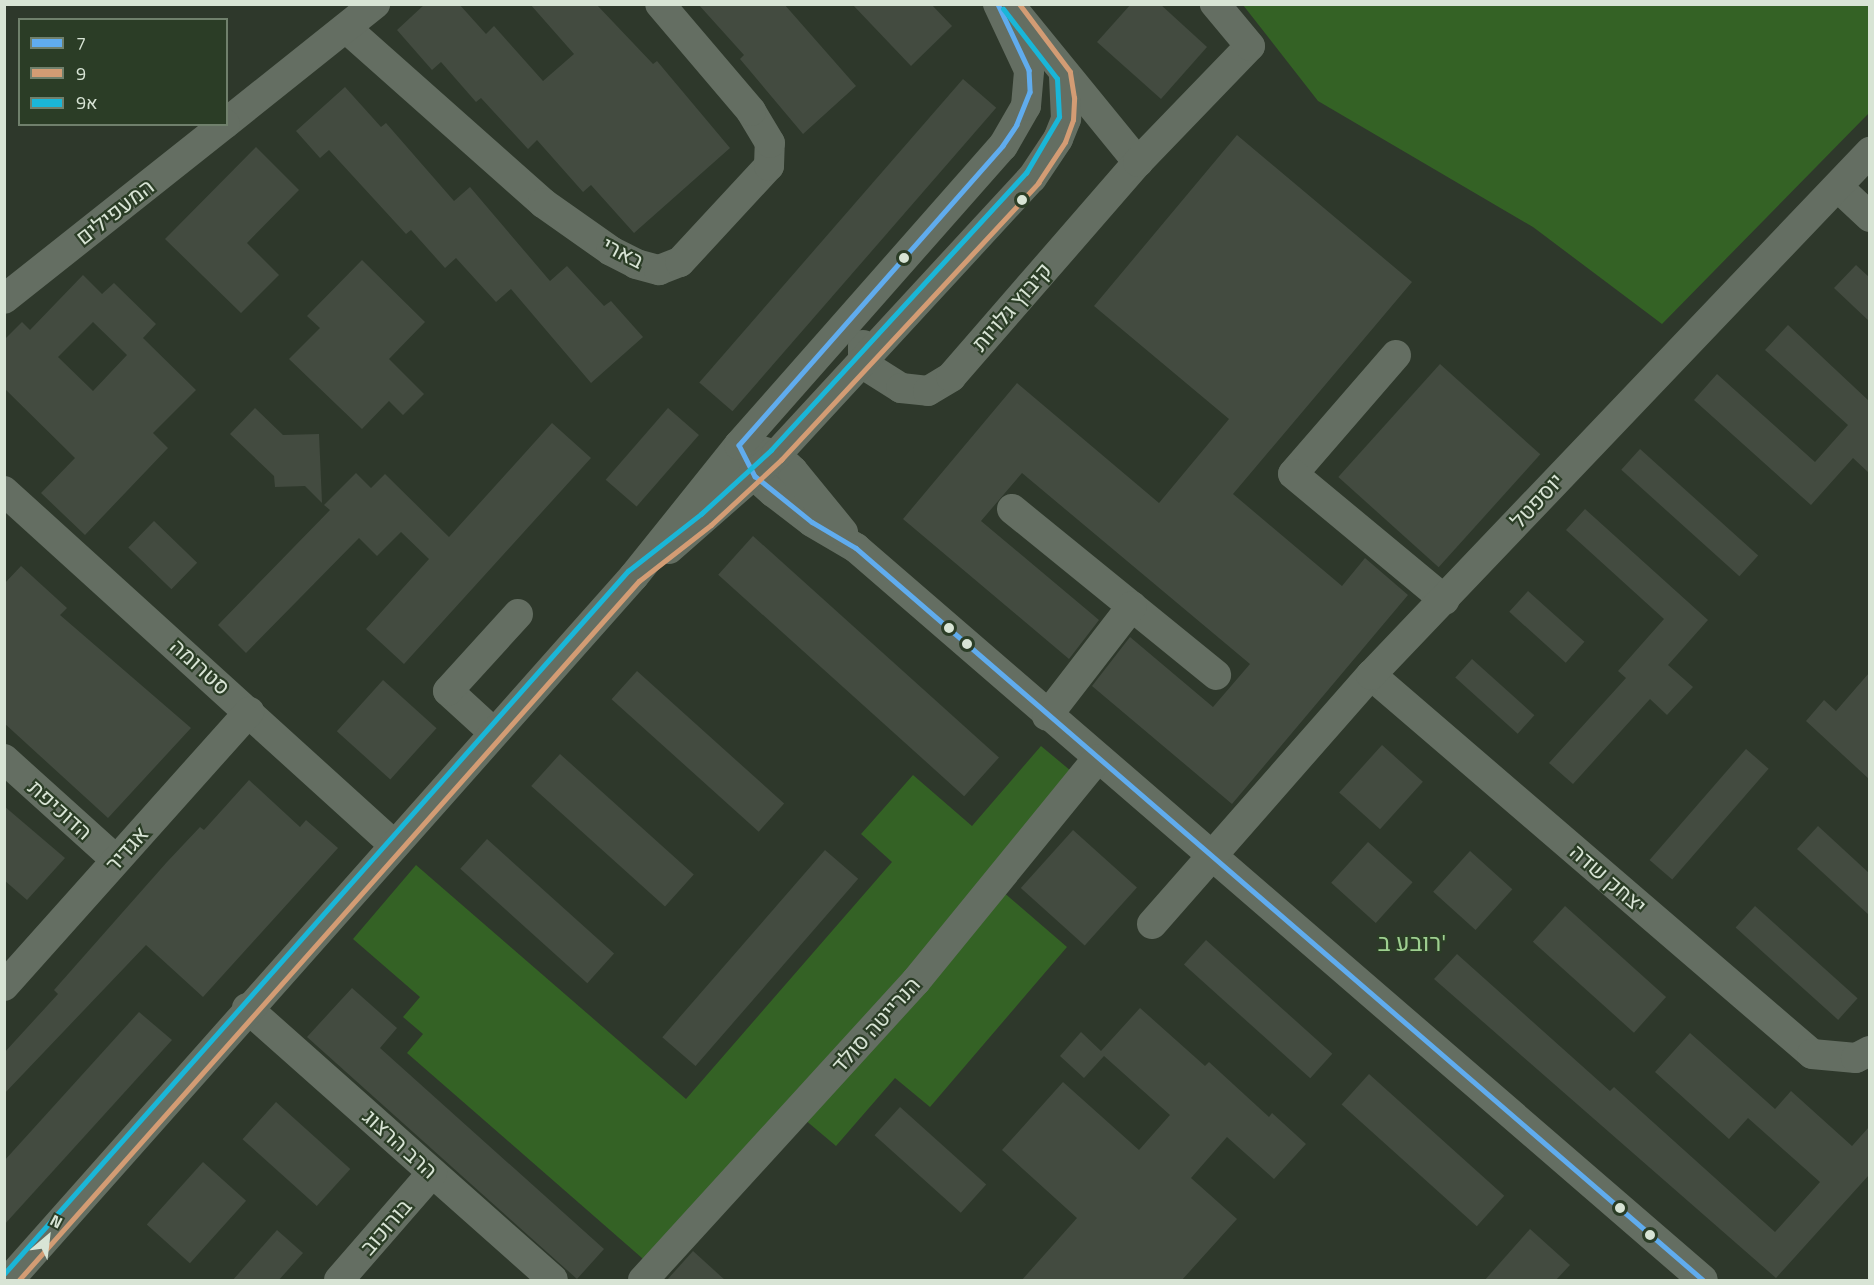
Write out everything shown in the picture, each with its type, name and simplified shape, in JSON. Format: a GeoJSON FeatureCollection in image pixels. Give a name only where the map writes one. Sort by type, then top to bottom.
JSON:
{"type":"FeatureCollection","features":[{"type":"Feature","properties":{"kind":"street","name":"המעפילים"},"geometry":{"type":"LineString","coordinates":[[228,122],[375,4]]}},
{"type":"Feature","properties":{"kind":"street","name":"בארי"},"geometry":{"type":"LineString","coordinates":[[346,28],[543,203],[611,251],[636,264],[659,270],[680,262],[769,166],[770,143],[751,111],[660,4]]}},
{"type":"Feature","properties":{"kind":"street"},"geometry":{"type":"LineString","coordinates":[[9,1281],[247,1008],[634,576],[739,445],[1003,146],[1026,106],[1029,70],[998,4]]}},
{"type":"Feature","properties":{"kind":"street"},"geometry":{"type":"LineString","coordinates":[[1009,4],[1049,52],[1064,76],[1138,162]]}},
{"type":"Feature","properties":{"kind":"street","name":"קיבוץ גלויות"},"geometry":{"type":"LineString","coordinates":[[864,364],[901,388],[915,392],[940,386],[1138,162],[1250,46],[1215,4]]}},
{"type":"Feature","properties":{"kind":"street"},"geometry":{"type":"LineString","coordinates":[[634,576],[755,476],[776,455],[864,364],[1047,158],[1066,119],[1064,76]]}},
{"type":"Feature","properties":{"kind":"street","name":"המעפילים"},"geometry":{"type":"LineString","coordinates":[[4,299],[223,126]]}},
{"type":"Feature","properties":{"kind":"street","name":"יוספטל"},"geometry":{"type":"LineString","coordinates":[[1152,924],[1209,856],[1371,675],[1445,600],[1869,152]]}},
{"type":"Feature","properties":{"kind":"street"},"geometry":{"type":"LineString","coordinates":[[1838,187],[1869,217]]}},
{"type":"Feature","properties":{"kind":"street"},"geometry":{"type":"LineString","coordinates":[[864,364],[863,326],[869,297]]}},
{"type":"Feature","properties":{"kind":"street"},"geometry":{"type":"LineString","coordinates":[[1396,355],[1293,474],[1445,600]]}},
{"type":"Feature","properties":{"kind":"street"},"geometry":{"type":"LineString","coordinates":[[739,445],[776,455],[856,548],[1047,716],[1703,1281]]}},
{"type":"Feature","properties":{"kind":"street"},"geometry":{"type":"LineString","coordinates":[[739,445],[755,476],[812,522],[856,548]]}},
{"type":"Feature","properties":{"kind":"street","name":"סטרומה"},"geometry":{"type":"LineString","coordinates":[[4,491],[394,845]]}},
{"type":"Feature","properties":{"kind":"street"},"geometry":{"type":"LineString","coordinates":[[1012,508],[1216,675]]}},
{"type":"Feature","properties":{"kind":"street"},"geometry":{"type":"LineString","coordinates":[[1047,716],[1132,606]]}},
{"type":"Feature","properties":{"kind":"street"},"geometry":{"type":"LineString","coordinates":[[494,733],[448,691],[518,614]]}},
{"type":"Feature","properties":{"kind":"street","name":"יצחק שדה"},"geometry":{"type":"LineString","coordinates":[[1371,675],[1812,1054],[1863,1054]]}},
{"type":"Feature","properties":{"kind":"street","name":"אגדיר"},"geometry":{"type":"LineString","coordinates":[[4,986],[249,712]]}},
{"type":"Feature","properties":{"kind":"street","name":"הדוכיפת"},"geometry":{"type":"LineString","coordinates":[[4,759],[116,860]]}},
{"type":"Feature","properties":{"kind":"street","name":"הנרייטה סולד"},"geometry":{"type":"LineString","coordinates":[[643,1281],[916,981],[1097,759]]}},
{"type":"Feature","properties":{"kind":"street","name":"הרב הרצוג"},"geometry":{"type":"LineString","coordinates":[[247,1008],[553,1281]]}},
{"type":"Feature","properties":{"kind":"street","name":"בורוכוב"},"geometry":{"type":"LineString","coordinates":[[339,1281],[432,1173]]}},
{"type":"Feature","properties":{"kind":"green space"},"geometry":{"type":"Polygon","coordinates":[[[1243,5],[1869,5],[1869,113],[1662,324],[1533,227],[1318,101],[1243,5]]]}},
{"type":"Feature","properties":{"kind":"green space"},"geometry":{"type":"Polygon","coordinates":[[[1041,746],[1077,776],[650,1265],[407,1053],[423,1034],[403,1017],[420,997],[353,939],[416,865],[686,1099],[892,862],[861,834],[913,775],[972,826],[1041,746]]]}},
{"type":"Feature","properties":{"kind":"green space"},"geometry":{"type":"Polygon","coordinates":[[[1002,891],[1067,947],[930,1107],[895,1078],[836,1146],[804,1119],[1002,891]]]}},
{"type":"Feature","properties":{"kind":"building"},"geometry":{"type":"Polygon","coordinates":[[[425,4],[459,4],[486,34],[494,26],[543,81],[574,54],[530,4],[596,4],[653,64],[657,61],[730,148],[634,233],[591,185],[583,192],[537,140],[528,149],[481,98],[476,102],[441,62],[432,70],[397,30],[425,4]]]}},
{"type":"Feature","properties":{"kind":"building"},"geometry":{"type":"Polygon","coordinates":[[[698,4],[784,4],[856,86],[803,134],[740,59],[744,55],[698,4]]]}},
{"type":"Feature","properties":{"kind":"building"},"geometry":{"type":"Polygon","coordinates":[[[852,4],[931,4],[952,26],[911,66],[852,4]]]}},
{"type":"Feature","properties":{"kind":"building"},"geometry":{"type":"Polygon","coordinates":[[[1131,4],[1160,4],[1207,47],[1161,99],[1097,42],[1131,4]]]}},
{"type":"Feature","properties":{"kind":"building"},"geometry":{"type":"Polygon","coordinates":[[[963,79],[996,108],[732,411],[699,382],[963,79]]]}},
{"type":"Feature","properties":{"kind":"building"},"geometry":{"type":"Polygon","coordinates":[[[345,87],[381,127],[386,123],[454,201],[470,187],[550,281],[567,266],[604,306],[611,301],[643,337],[591,383],[511,289],[496,302],[456,258],[445,268],[411,230],[406,234],[329,150],[320,158],[296,131],[345,87]]]}},
{"type":"Feature","properties":{"kind":"building"},"geometry":{"type":"Polygon","coordinates":[[[1237,135],[1412,282],[1233,494],[1342,586],[1365,558],[1408,595],[1232,804],[1092,686],[1130,637],[1213,707],[1250,664],[1022,473],[981,521],[1099,620],[1069,659],[903,519],[1017,383],[1159,503],[1229,419],[1094,306],[1237,135]]]}},
{"type":"Feature","properties":{"kind":"building"},"geometry":{"type":"Polygon","coordinates":[[[256,147],[299,190],[247,243],[279,275],[241,313],[165,239],[256,147]]]}},
{"type":"Feature","properties":{"kind":"building"},"geometry":{"type":"Polygon","coordinates":[[[362,260],[425,322],[389,359],[424,394],[403,415],[389,401],[362,429],[289,359],[320,328],[307,316],[362,260]]]}},
{"type":"Feature","properties":{"kind":"building"},"geometry":{"type":"Polygon","coordinates":[[[1856,265],[1869,277],[1869,321],[1834,288],[1856,265]]]}},
{"type":"Feature","properties":{"kind":"building"},"geometry":{"type":"Polygon","coordinates":[[[83,275],[102,294],[114,283],[156,324],[143,338],[196,390],[153,433],[168,448],[85,535],[41,493],[75,458],[4,388],[4,340],[22,322],[30,330],[83,275]],[[93,322],[58,357],[93,391],[127,355],[93,322]]]}},
{"type":"Feature","properties":{"kind":"building"},"geometry":{"type":"Polygon","coordinates":[[[1788,325],[1869,401],[1869,473],[1853,458],[1811,505],[1694,400],[1717,374],[1815,462],[1848,425],[1765,350],[1788,325]]]}},
{"type":"Feature","properties":{"kind":"building"},"geometry":{"type":"Polygon","coordinates":[[[1440,364],[1540,454],[1439,567],[1338,477],[1440,364]]]}},
{"type":"Feature","properties":{"kind":"building"},"geometry":{"type":"Polygon","coordinates":[[[255,408],[283,435],[319,434],[322,503],[305,486],[275,487],[274,476],[230,434],[255,408]]]}},
{"type":"Feature","properties":{"kind":"building"},"geometry":{"type":"Polygon","coordinates":[[[668,408],[699,435],[637,507],[606,480],[668,408]]]}},
{"type":"Feature","properties":{"kind":"building"},"geometry":{"type":"Polygon","coordinates":[[[552,423],[591,458],[404,664],[366,629],[429,559],[401,532],[377,556],[359,538],[246,653],[218,625],[330,510],[324,505],[356,473],[371,488],[385,474],[449,537],[552,423]]]}},
{"type":"Feature","properties":{"kind":"building"},"geometry":{"type":"Polygon","coordinates":[[[1640,449],[1758,555],[1739,576],[1621,470],[1640,449]]]}},
{"type":"Feature","properties":{"kind":"building"},"geometry":{"type":"Polygon","coordinates":[[[1585,509],[1708,620],[1668,665],[1693,687],[1667,715],[1650,699],[1573,784],[1549,763],[1626,678],[1618,671],[1664,619],[1566,530],[1585,509]]]}},
{"type":"Feature","properties":{"kind":"building"},"geometry":{"type":"Polygon","coordinates":[[[154,521],[197,563],[171,589],[128,548],[154,521]]]}},
{"type":"Feature","properties":{"kind":"building"},"geometry":{"type":"Polygon","coordinates":[[[753,536],[999,757],[964,796],[718,575],[753,536]]]}},
{"type":"Feature","properties":{"kind":"building"},"geometry":{"type":"Polygon","coordinates":[[[21,566],[67,608],[60,615],[191,728],[108,818],[4,723],[4,584],[21,566]]]}},
{"type":"Feature","properties":{"kind":"building"},"geometry":{"type":"Polygon","coordinates":[[[1528,591],[1584,642],[1566,663],[1509,612],[1528,591]]]}},
{"type":"Feature","properties":{"kind":"building"},"geometry":{"type":"Polygon","coordinates":[[[1472,659],[1534,715],[1518,734],[1455,678],[1472,659]]]}},
{"type":"Feature","properties":{"kind":"building"},"geometry":{"type":"Polygon","coordinates":[[[637,671],[784,803],[759,832],[612,699],[637,671]]]}},
{"type":"Feature","properties":{"kind":"building"},"geometry":{"type":"Polygon","coordinates":[[[1869,673],[1869,779],[1806,721],[1824,700],[1836,711],[1869,673]]]}},
{"type":"Feature","properties":{"kind":"building"},"geometry":{"type":"Polygon","coordinates":[[[383,680],[437,728],[390,779],[337,731],[383,680]]]}},
{"type":"Feature","properties":{"kind":"building"},"geometry":{"type":"Polygon","coordinates":[[[1382,745],[1423,782],[1380,829],[1339,793],[1382,745]]]}},
{"type":"Feature","properties":{"kind":"building"},"geometry":{"type":"Polygon","coordinates":[[[1746,749],[1769,769],[1672,880],[1650,860],[1746,749]]]}},
{"type":"Feature","properties":{"kind":"building"},"geometry":{"type":"Polygon","coordinates":[[[560,754],[694,874],[665,906],[531,786],[560,754]]]}},
{"type":"Feature","properties":{"kind":"building"},"geometry":{"type":"Polygon","coordinates":[[[249,780],[300,827],[306,820],[338,848],[203,997],[146,945],[4,1094],[4,1053],[58,994],[54,990],[167,862],[200,827],[204,830],[249,780]]]}},
{"type":"Feature","properties":{"kind":"building"},"geometry":{"type":"Polygon","coordinates":[[[4,806],[65,858],[27,900],[4,880],[4,806]]]}},
{"type":"Feature","properties":{"kind":"building"},"geometry":{"type":"Polygon","coordinates":[[[1818,826],[1869,873],[1869,915],[1797,849],[1818,826]]]}},
{"type":"Feature","properties":{"kind":"building"},"geometry":{"type":"Polygon","coordinates":[[[1073,830],[1137,888],[1085,946],[1021,888],[1073,830]]]}},
{"type":"Feature","properties":{"kind":"building"},"geometry":{"type":"Polygon","coordinates":[[[487,839],[614,953],[587,983],[460,869],[487,839]]]}},
{"type":"Feature","properties":{"kind":"building"},"geometry":{"type":"Polygon","coordinates":[[[1368,842],[1413,882],[1376,923],[1331,883],[1368,842]]]}},
{"type":"Feature","properties":{"kind":"building"},"geometry":{"type":"Polygon","coordinates":[[[825,850],[858,879],[696,1066],[662,1037],[825,850]]]}},
{"type":"Feature","properties":{"kind":"building"},"geometry":{"type":"Polygon","coordinates":[[[1470,851],[1512,889],[1476,930],[1433,892],[1470,851]]]}},
{"type":"Feature","properties":{"kind":"building"},"geometry":{"type":"Polygon","coordinates":[[[1565,906],[1666,997],[1634,1033],[1533,942],[1565,906]]]}},
{"type":"Feature","properties":{"kind":"building"},"geometry":{"type":"Polygon","coordinates":[[[1755,906],[1858,998],[1838,1020],[1736,928],[1755,906]]]}},
{"type":"Feature","properties":{"kind":"building"},"geometry":{"type":"Polygon","coordinates":[[[1206,940],[1332,1054],[1310,1078],[1184,965],[1206,940]]]}},
{"type":"Feature","properties":{"kind":"building"},"geometry":{"type":"Polygon","coordinates":[[[1457,954],[1610,1091],[1614,1087],[1775,1232],[1820,1182],[1748,1118],[1729,1139],[1655,1072],[1690,1033],[1775,1109],[1791,1091],[1852,1146],[1869,1127],[1869,1175],[1776,1278],[1434,979],[1457,954]]]}},
{"type":"Feature","properties":{"kind":"building"},"geometry":{"type":"Polygon","coordinates":[[[352,988],[397,1028],[380,1048],[604,1249],[577,1279],[307,1037],[352,988]]]}},
{"type":"Feature","properties":{"kind":"building"},"geometry":{"type":"Polygon","coordinates":[[[1140,1008],[1205,1066],[1209,1062],[1269,1117],[1272,1113],[1306,1144],[1274,1179],[1227,1137],[1191,1178],[1237,1219],[1181,1281],[1021,1281],[1077,1218],[1002,1150],[1063,1082],[1139,1150],[1170,1115],[1104,1056],[1084,1078],[1060,1056],[1081,1032],[1101,1051],[1140,1008]]]}},
{"type":"Feature","properties":{"kind":"building"},"geometry":{"type":"Polygon","coordinates":[[[139,1012],[172,1040],[4,1225],[4,1161],[139,1012]]]}},
{"type":"Feature","properties":{"kind":"building"},"geometry":{"type":"Polygon","coordinates":[[[1369,1074],[1504,1196],[1477,1226],[1342,1104],[1369,1074]]]}},
{"type":"Feature","properties":{"kind":"building"},"geometry":{"type":"Polygon","coordinates":[[[276,1102],[350,1169],[317,1206],[243,1139],[276,1102]]]}},
{"type":"Feature","properties":{"kind":"building"},"geometry":{"type":"Polygon","coordinates":[[[900,1107],[986,1185],[961,1213],[875,1135],[900,1107]]]}},
{"type":"Feature","properties":{"kind":"building"},"geometry":{"type":"Polygon","coordinates":[[[203,1162],[246,1201],[190,1263],[147,1224],[203,1162]]]}},
{"type":"Feature","properties":{"kind":"building"},"geometry":{"type":"Polygon","coordinates":[[[1530,1229],[1570,1265],[1555,1281],[1484,1281],[1530,1229]]]}},
{"type":"Feature","properties":{"kind":"building"},"geometry":{"type":"Polygon","coordinates":[[[277,1230],[303,1253],[278,1281],[232,1281],[277,1230]]]}},
{"type":"Feature","properties":{"kind":"building"},"geometry":{"type":"Polygon","coordinates":[[[693,1251],[726,1281],[666,1281],[693,1251]]]}},
{"type":"Feature","properties":{"kind":"transit line","name":"7"},"geometry":{"type":"LineString","coordinates":[[998,4],[1029,70],[1030,92],[1017,125],[1003,146],[739,445],[755,476],[812,522],[856,548],[1703,1280]]}},
{"type":"Feature","properties":{"kind":"transit line","name":"9"},"geometry":{"type":"LineString","coordinates":[[19,1280],[639,581],[711,525],[781,460],[1038,183],[1065,142],[1073,120],[1074,98],[1070,72],[1019,4]]}},
{"type":"Feature","properties":{"kind":"transit line","name":"9א"},"geometry":{"type":"LineString","coordinates":[[4,1274],[628,571],[701,514],[771,450],[1026,173],[1059,117],[1057,79],[1003,9]]}},
{"type":"Feature","properties":{"kind":"district","name":"רובע ב'"},"geometry":{"type":"Point","coordinates":[1412,943]}}]}
